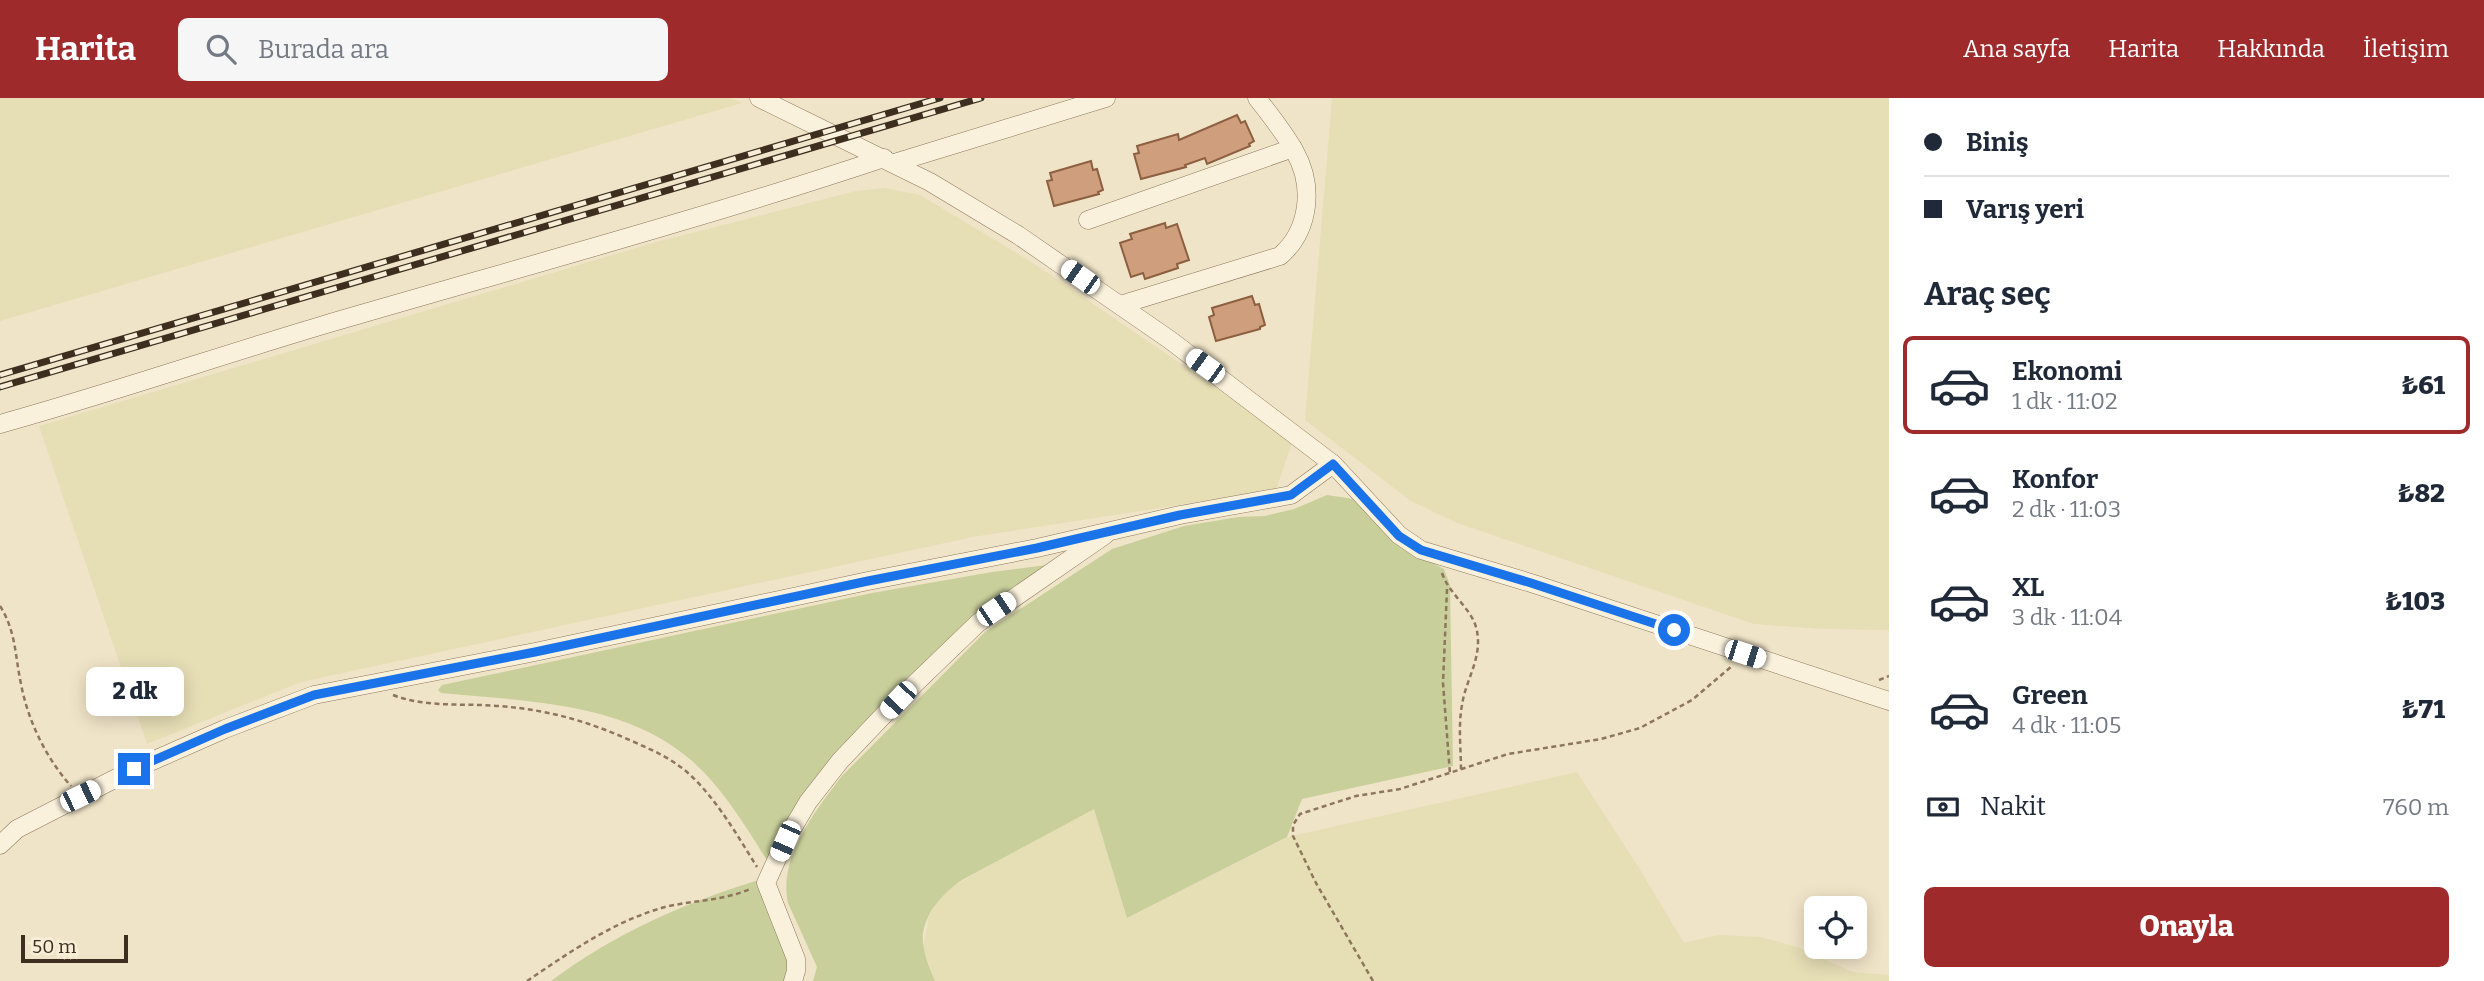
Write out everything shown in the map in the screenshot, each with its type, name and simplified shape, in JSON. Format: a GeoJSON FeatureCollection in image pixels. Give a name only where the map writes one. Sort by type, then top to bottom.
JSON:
{"type":"FeatureCollection","features":[{"type":"Feature","properties":{"kind":"street"},"geometry":{"type":"LineString","coordinates":[[760,98],[889,160],[1007,228],[1223,379],[1333,464],[1399,536],[1430,554],[1531,583],[1889,701]]}},
{"type":"Feature","properties":{"kind":"street"},"geometry":{"type":"LineString","coordinates":[[0,424],[291,335],[1106,98]]}},
{"type":"Feature","properties":{"kind":"street"},"geometry":{"type":"LineString","coordinates":[[1120,305],[1280,256],[1287,250],[1303,225],[1306,195],[1303,172],[1293,148],[1257,98]]}},
{"type":"Feature","properties":{"kind":"street"},"geometry":{"type":"LineString","coordinates":[[1088,220],[1293,148]]}},
{"type":"Feature","properties":{"kind":"street"},"geometry":{"type":"LineString","coordinates":[[0,845],[17,829],[80,796],[181,748],[314,695],[523,655],[805,594],[1109,533],[1180,515],[1291,495],[1333,464]]}},
{"type":"Feature","properties":{"kind":"street"},"geometry":{"type":"LineString","coordinates":[[793,981],[796,960],[766,883],[790,831],[815,791],[898,700],[978,623],[1109,533]]}},
{"type":"Feature","properties":{"kind":"path"},"geometry":{"type":"LineString","coordinates":[[1450,774],[1443,683],[1448,586],[1472,617],[1478,644],[1476,663],[1461,706],[1461,770]]}},
{"type":"Feature","properties":{"kind":"path"},"geometry":{"type":"LineString","coordinates":[[0,606],[15,639],[25,701],[37,734],[56,766],[80,796]]}},
{"type":"Feature","properties":{"kind":"path"},"geometry":{"type":"LineString","coordinates":[[1373,981],[1316,883],[1293,836],[1293,825],[1300,814],[1356,796],[1400,789],[1508,754],[1601,739],[1640,728],[1692,700],[1745,654]]}},
{"type":"Feature","properties":{"kind":"path"},"geometry":{"type":"LineString","coordinates":[[372,684],[392,695],[417,702],[498,706],[561,714],[593,724],[668,758],[691,775],[718,809],[736,832],[766,883],[732,896],[682,904],[641,915],[601,934],[527,981]]}},
{"type":"Feature","properties":{"kind":"shaded area"},"geometry":{"type":"Polygon","coordinates":[[[0,98],[730,98],[742,103],[0,321],[0,98]]]}},
{"type":"Feature","properties":{"kind":"shaded area"},"geometry":{"type":"Polygon","coordinates":[[[1332,98],[1889,98],[1889,630],[1754,624],[1457,523],[1411,501],[1305,420],[1332,98]]]}},
{"type":"Feature","properties":{"kind":"shaded area"},"geometry":{"type":"Polygon","coordinates":[[[884,188],[920,195],[1030,261],[1293,440],[1276,490],[973,537],[301,682],[147,744],[39,426],[656,242],[856,191],[884,188]]]}},
{"type":"Feature","properties":{"kind":"shaded area"},"geometry":{"type":"Polygon","coordinates":[[[1577,772],[1684,943],[1718,935],[1761,937],[1804,950],[1804,959],[1824,959],[1853,972],[1889,975],[1889,981],[935,981],[923,947],[929,916],[939,900],[953,886],[1094,808],[1128,918],[1287,837],[1577,772]]]}},
{"type":"Feature","properties":{"kind":"green space"},"geometry":{"type":"Polygon","coordinates":[[[1327,495],[1354,499],[1413,553],[1444,569],[1450,585],[1453,766],[1302,799],[1287,837],[1127,918],[1094,809],[962,880],[946,893],[932,909],[924,928],[924,949],[935,981],[813,981],[817,967],[788,903],[786,886],[788,869],[801,836],[841,777],[985,632],[1112,549],[1184,526],[1238,517],[1265,516],[1294,509],[1327,495]]]}},
{"type":"Feature","properties":{"kind":"green space"},"geometry":{"type":"Polygon","coordinates":[[[1062,563],[978,622],[836,765],[771,867],[735,810],[714,784],[691,760],[665,741],[636,726],[605,715],[539,702],[441,693],[438,690],[442,685],[872,593],[1062,563]]]}},
{"type":"Feature","properties":{"kind":"green space"},"geometry":{"type":"Polygon","coordinates":[[[762,879],[795,958],[787,981],[551,981],[600,948],[652,921],[706,898],[762,879]]]}},
{"type":"Feature","properties":{"kind":"building"},"geometry":{"type":"Polygon","coordinates":[[[1237,115],[1241,123],[1245,121],[1254,141],[1250,146],[1207,164],[1205,158],[1185,165],[1186,167],[1141,179],[1134,154],[1139,153],[1137,146],[1178,134],[1179,140],[1237,115]]]}},
{"type":"Feature","properties":{"kind":"building"},"geometry":{"type":"Polygon","coordinates":[[[1091,161],[1093,170],[1097,169],[1103,190],[1098,192],[1099,194],[1054,206],[1047,181],[1052,180],[1050,173],[1091,161]]]}},
{"type":"Feature","properties":{"kind":"building"},"geometry":{"type":"Polygon","coordinates":[[[1165,223],[1166,228],[1177,224],[1189,260],[1177,264],[1178,268],[1145,279],[1143,273],[1131,277],[1120,243],[1132,239],[1130,234],[1165,223]]]}},
{"type":"Feature","properties":{"kind":"building"},"geometry":{"type":"Polygon","coordinates":[[[1252,296],[1255,305],[1259,304],[1265,325],[1260,329],[1216,341],[1209,317],[1214,315],[1212,308],[1252,296]]]}},
{"type":"Feature","properties":{"kind":"railway"},"geometry":{"type":"LineString","coordinates":[[0,375],[940,98]]}},
{"type":"Feature","properties":{"kind":"railway"},"geometry":{"type":"LineString","coordinates":[[0,387],[981,98]]}},
{"type":"Feature","properties":{"kind":"route"},"geometry":{"type":"LineString","coordinates":[[134,769],[225,729],[314,695],[1037,548],[1180,515],[1291,495],[1333,464],[1399,536],[1421,550],[1674,630]]}}]}
